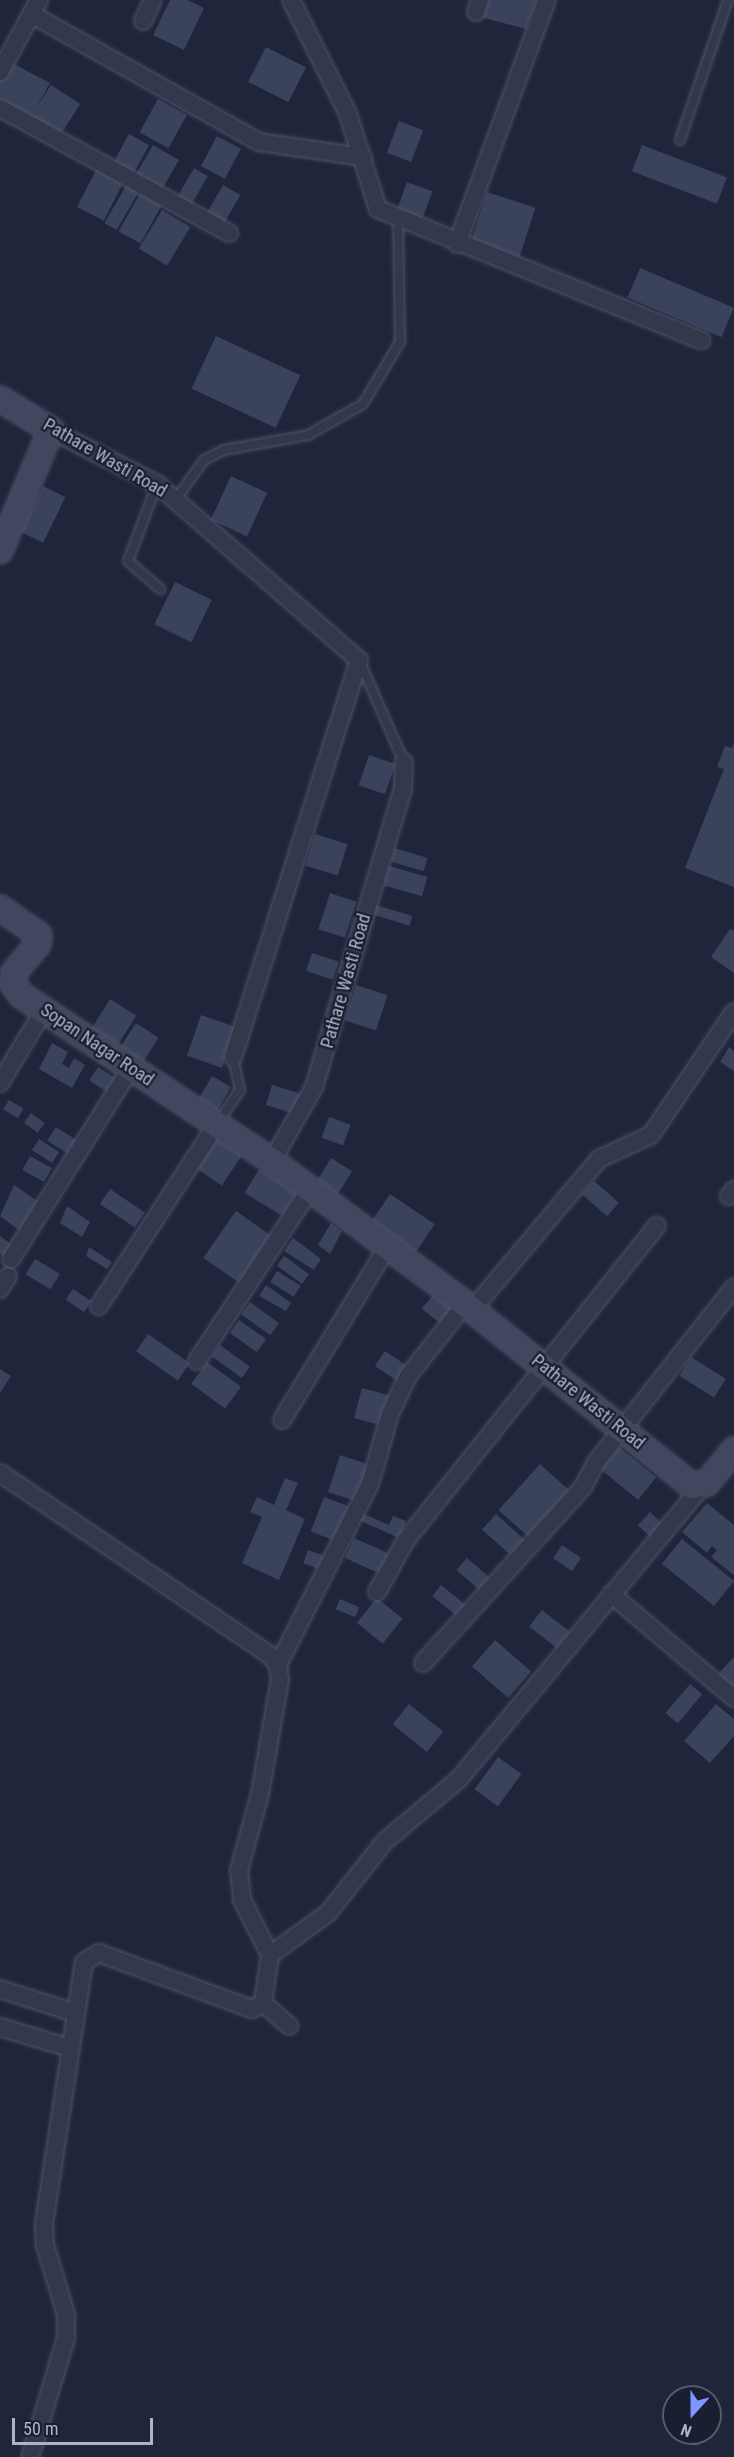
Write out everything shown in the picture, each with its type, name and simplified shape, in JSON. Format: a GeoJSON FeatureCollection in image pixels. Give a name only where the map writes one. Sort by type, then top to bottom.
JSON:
{"type":"FeatureCollection","features":[{"type":"Feature","properties":{"kind":"street"},"geometry":{"type":"LineString","coordinates":[[143,21],[153,0]]}},
{"type":"Feature","properties":{"kind":"street"},"geometry":{"type":"LineString","coordinates":[[291,0],[327,65],[363,157],[378,209],[398,220],[457,244],[701,340]]}},
{"type":"Feature","properties":{"kind":"street"},"geometry":{"type":"LineString","coordinates":[[457,244],[547,0]]}},
{"type":"Feature","properties":{"kind":"street"},"geometry":{"type":"LineString","coordinates":[[0,72],[35,7],[260,142],[363,157]]}},
{"type":"Feature","properties":{"kind":"street"},"geometry":{"type":"LineString","coordinates":[[0,108],[229,233]]}},
{"type":"Feature","properties":{"kind":"street","name":"Pathare Wasti Road"},"geometry":{"type":"LineString","coordinates":[[1,403],[157,484],[359,660]]}},
{"type":"Feature","properties":{"kind":"street"},"geometry":{"type":"LineString","coordinates":[[0,551],[51,430]]}},
{"type":"Feature","properties":{"kind":"street"},"geometry":{"type":"LineString","coordinates":[[232,1058],[359,660]]}},
{"type":"Feature","properties":{"kind":"street","name":"Pathare Wasti Road"},"geometry":{"type":"LineString","coordinates":[[404,762],[403,788],[314,1087],[272,1161],[309,1191],[468,1307],[692,1486],[701,1488]]}},
{"type":"Feature","properties":{"kind":"street","name":"Sopan Nagar Road"},"geometry":{"type":"LineString","coordinates":[[0,908],[39,936],[38,944],[14,973],[13,984],[44,1010],[272,1161]]}},
{"type":"Feature","properties":{"kind":"street"},"geometry":{"type":"LineString","coordinates":[[0,1083],[44,1010]]}},
{"type":"Feature","properties":{"kind":"street"},"geometry":{"type":"LineString","coordinates":[[263,2003],[270,1955],[242,1900],[239,1870],[260,1794],[280,1679],[278,1665],[370,1484],[390,1414],[408,1376],[599,1159],[651,1135],[734,1012]]}},
{"type":"Feature","properties":{"kind":"street"},"geometry":{"type":"LineString","coordinates":[[6,1274],[131,1068]]}},
{"type":"Feature","properties":{"kind":"street"},"geometry":{"type":"LineString","coordinates":[[99,1306],[216,1125]]}},
{"type":"Feature","properties":{"kind":"street"},"geometry":{"type":"LineString","coordinates":[[197,1361],[309,1191]]}},
{"type":"Feature","properties":{"kind":"street"},"geometry":{"type":"LineString","coordinates":[[376,1592],[406,1540],[541,1365],[657,1226]]}},
{"type":"Feature","properties":{"kind":"street"},"geometry":{"type":"LineString","coordinates":[[282,1420],[387,1248]]}},
{"type":"Feature","properties":{"kind":"street"},"geometry":{"type":"LineString","coordinates":[[423,1663],[583,1487],[597,1461],[624,1430],[734,1287]]}},
{"type":"Feature","properties":{"kind":"street"},"geometry":{"type":"LineString","coordinates":[[270,1955],[328,1912],[384,1841],[459,1779],[611,1594],[734,1450]]}},
{"type":"Feature","properties":{"kind":"street"},"geometry":{"type":"LineString","coordinates":[[0,1473],[159,1576],[278,1665]]}},
{"type":"Feature","properties":{"kind":"street"},"geometry":{"type":"LineString","coordinates":[[611,1594],[734,1698]]}},
{"type":"Feature","properties":{"kind":"street"},"geometry":{"type":"LineString","coordinates":[[30,2457],[66,2338],[66,2314],[45,2245],[44,2222],[84,1962],[99,1953],[252,2009],[263,2003]]}},
{"type":"Feature","properties":{"kind":"street"},"geometry":{"type":"LineString","coordinates":[[0,1989],[75,2013]]}},
{"type":"Feature","properties":{"kind":"street"},"geometry":{"type":"LineString","coordinates":[[263,2003],[289,2026]]}},
{"type":"Feature","properties":{"kind":"street"},"geometry":{"type":"LineString","coordinates":[[0,2027],[69,2048]]}},
{"type":"Feature","properties":{"kind":"lane"},"geometry":{"type":"LineString","coordinates":[[680,140],[728,0]]}},
{"type":"Feature","properties":{"kind":"lane"},"geometry":{"type":"LineString","coordinates":[[176,499],[204,460],[224,450],[308,435],[363,404],[400,342],[398,220]]}},
{"type":"Feature","properties":{"kind":"lane"},"geometry":{"type":"LineString","coordinates":[[157,484],[128,561],[160,589]]}},
{"type":"Feature","properties":{"kind":"lane","name":"Pathare Wasti Road"},"geometry":{"type":"LineString","coordinates":[[359,660],[404,762]]}},
{"type":"Feature","properties":{"kind":"lane"},"geometry":{"type":"LineString","coordinates":[[216,1125],[240,1090],[232,1058]]}},
{"type":"Feature","properties":{"kind":"building"},"geometry":{"type":"Polygon","coordinates":[[[170,0],[187,0],[204,8],[184,50],[153,35],[170,0]]]}},
{"type":"Feature","properties":{"kind":"building"},"geometry":{"type":"Polygon","coordinates":[[[487,0],[537,0],[526,29],[480,17],[487,0]]]}},
{"type":"Feature","properties":{"kind":"building"},"geometry":{"type":"Polygon","coordinates":[[[266,47],[306,67],[288,102],[248,82],[266,47]]]}},
{"type":"Feature","properties":{"kind":"building"},"geometry":{"type":"Polygon","coordinates":[[[10,62],[50,83],[31,117],[0,100],[0,80],[10,62]]]}},
{"type":"Feature","properties":{"kind":"building"},"geometry":{"type":"Polygon","coordinates":[[[51,85],[80,104],[60,136],[30,117],[51,85]]]}},
{"type":"Feature","properties":{"kind":"building"},"geometry":{"type":"Polygon","coordinates":[[[158,99],[187,115],[168,148],[140,132],[158,99]]]}},
{"type":"Feature","properties":{"kind":"building"},"geometry":{"type":"Polygon","coordinates":[[[399,121],[423,130],[411,162],[387,153],[399,121]]]}},
{"type":"Feature","properties":{"kind":"building"},"geometry":{"type":"Polygon","coordinates":[[[129,134],[149,145],[134,173],[113,162],[129,134]]]}},
{"type":"Feature","properties":{"kind":"building"},"geometry":{"type":"Polygon","coordinates":[[[217,136],[241,149],[225,179],[201,166],[217,136]]]}},
{"type":"Feature","properties":{"kind":"building"},"geometry":{"type":"Polygon","coordinates":[[[153,145],[179,160],[161,190],[136,175],[153,145]]]}},
{"type":"Feature","properties":{"kind":"building"},"geometry":{"type":"Polygon","coordinates":[[[642,145],[727,178],[717,204],[632,171],[642,145]]]}},
{"type":"Feature","properties":{"kind":"building"},"geometry":{"type":"Polygon","coordinates":[[[97,168],[124,182],[104,221],[77,207],[97,168]]]}},
{"type":"Feature","properties":{"kind":"building"},"geometry":{"type":"Polygon","coordinates":[[[194,168],[208,176],[191,205],[177,197],[194,168]]]}},
{"type":"Feature","properties":{"kind":"building"},"geometry":{"type":"Polygon","coordinates":[[[407,182],[432,191],[420,225],[395,216],[407,182]]]}},
{"type":"Feature","properties":{"kind":"building"},"geometry":{"type":"Polygon","coordinates":[[[127,184],[139,191],[117,230],[104,223],[127,184]]]}},
{"type":"Feature","properties":{"kind":"building"},"geometry":{"type":"Polygon","coordinates":[[[223,185],[240,195],[223,225],[206,215],[223,185]]]}},
{"type":"Feature","properties":{"kind":"building"},"geometry":{"type":"Polygon","coordinates":[[[487,192],[536,208],[519,260],[470,244],[487,192]]]}},
{"type":"Feature","properties":{"kind":"building"},"geometry":{"type":"Polygon","coordinates":[[[140,193],[162,205],[141,244],[119,231],[140,193]]]}},
{"type":"Feature","properties":{"kind":"building"},"geometry":{"type":"Polygon","coordinates":[[[162,210],[190,227],[167,266],[139,249],[162,210]]]}},
{"type":"Feature","properties":{"kind":"building"},"geometry":{"type":"Polygon","coordinates":[[[640,268],[734,308],[721,337],[627,297],[640,268]]]}},
{"type":"Feature","properties":{"kind":"building"},"geometry":{"type":"Polygon","coordinates":[[[216,336],[300,375],[276,428],[191,389],[216,336]]]}},
{"type":"Feature","properties":{"kind":"building"},"geometry":{"type":"Polygon","coordinates":[[[231,476],[267,493],[247,536],[211,520],[231,476]]]}},
{"type":"Feature","properties":{"kind":"building"},"geometry":{"type":"Polygon","coordinates":[[[43,486],[65,497],[43,543],[21,532],[43,486]]]}},
{"type":"Feature","properties":{"kind":"building"},"geometry":{"type":"Polygon","coordinates":[[[175,582],[212,600],[191,642],[154,624],[175,582]]]}},
{"type":"Feature","properties":{"kind":"building"},"geometry":{"type":"Polygon","coordinates":[[[734,743],[734,887],[685,868],[724,769],[717,767],[725,746],[732,748],[734,743]]]}},
{"type":"Feature","properties":{"kind":"building"},"geometry":{"type":"Polygon","coordinates":[[[369,755],[395,764],[385,794],[359,785],[369,755]]]}},
{"type":"Feature","properties":{"kind":"building"},"geometry":{"type":"Polygon","coordinates":[[[315,834],[348,844],[338,875],[305,866],[315,834]]]}},
{"type":"Feature","properties":{"kind":"building"},"geometry":{"type":"Polygon","coordinates":[[[395,848],[428,858],[423,871],[391,861],[395,848]]]}},
{"type":"Feature","properties":{"kind":"building"},"geometry":{"type":"Polygon","coordinates":[[[389,866],[427,877],[422,896],[383,885],[389,866]]]}},
{"type":"Feature","properties":{"kind":"building"},"geometry":{"type":"Polygon","coordinates":[[[330,893],[357,902],[345,938],[318,929],[330,893]]]}},
{"type":"Feature","properties":{"kind":"building"},"geometry":{"type":"Polygon","coordinates":[[[376,905],[412,916],[409,926],[373,915],[376,905]]]}},
{"type":"Feature","properties":{"kind":"building"},"geometry":{"type":"Polygon","coordinates":[[[730,929],[734,931],[734,973],[711,957],[730,929]]]}},
{"type":"Feature","properties":{"kind":"building"},"geometry":{"type":"Polygon","coordinates":[[[312,953],[339,962],[333,980],[306,971],[312,953]]]}},
{"type":"Feature","properties":{"kind":"building"},"geometry":{"type":"Polygon","coordinates":[[[356,985],[387,995],[376,1030],[345,1020],[356,985]]]}},
{"type":"Feature","properties":{"kind":"building"},"geometry":{"type":"Polygon","coordinates":[[[110,999],[136,1015],[115,1049],[89,1033],[110,999]]]}},
{"type":"Feature","properties":{"kind":"building"},"geometry":{"type":"Polygon","coordinates":[[[201,1015],[236,1027],[222,1068],[187,1056],[201,1015]]]}},
{"type":"Feature","properties":{"kind":"building"},"geometry":{"type":"Polygon","coordinates":[[[136,1023],[159,1038],[140,1067],[117,1052],[136,1023]]]}},
{"type":"Feature","properties":{"kind":"building"},"geometry":{"type":"Polygon","coordinates":[[[52,1043],[68,1052],[62,1064],[69,1068],[74,1058],[85,1065],[72,1088],[39,1069],[52,1043]]]}},
{"type":"Feature","properties":{"kind":"building"},"geometry":{"type":"Polygon","coordinates":[[[729,1047],[734,1051],[734,1071],[720,1062],[729,1047]]]}},
{"type":"Feature","properties":{"kind":"building"},"geometry":{"type":"Polygon","coordinates":[[[98,1067],[118,1080],[109,1093],[89,1080],[98,1067]]]}},
{"type":"Feature","properties":{"kind":"building"},"geometry":{"type":"Polygon","coordinates":[[[212,1076],[231,1087],[214,1116],[195,1105],[212,1076]]]}},
{"type":"Feature","properties":{"kind":"building"},"geometry":{"type":"Polygon","coordinates":[[[272,1085],[307,1096],[301,1116],[266,1105],[272,1085]]]}},
{"type":"Feature","properties":{"kind":"building"},"geometry":{"type":"Polygon","coordinates":[[[9,1100],[24,1109],[18,1118],[3,1109],[9,1100]]]}},
{"type":"Feature","properties":{"kind":"building"},"geometry":{"type":"Polygon","coordinates":[[[31,1113],[45,1123],[38,1133],[24,1123],[31,1113]]]}},
{"type":"Feature","properties":{"kind":"building"},"geometry":{"type":"Polygon","coordinates":[[[329,1117],[351,1125],[343,1146],[321,1138],[329,1117]]]}},
{"type":"Feature","properties":{"kind":"building"},"geometry":{"type":"Polygon","coordinates":[[[56,1127],[76,1140],[67,1153],[47,1140],[56,1127]]]}},
{"type":"Feature","properties":{"kind":"building"},"geometry":{"type":"Polygon","coordinates":[[[39,1139],[59,1152],[52,1163],[32,1150],[39,1139]]]}},
{"type":"Feature","properties":{"kind":"building"},"geometry":{"type":"Polygon","coordinates":[[[217,1139],[242,1156],[222,1186],[197,1169],[217,1139]]]}},
{"type":"Feature","properties":{"kind":"building"},"geometry":{"type":"Polygon","coordinates":[[[30,1156],[52,1168],[44,1182],[22,1170],[30,1156]]]}},
{"type":"Feature","properties":{"kind":"building"},"geometry":{"type":"Polygon","coordinates":[[[331,1158],[352,1171],[335,1198],[314,1185],[331,1158]]]}},
{"type":"Feature","properties":{"kind":"building"},"geometry":{"type":"Polygon","coordinates":[[[259,1169],[297,1192],[282,1216],[245,1193],[259,1169]]]}},
{"type":"Feature","properties":{"kind":"building"},"geometry":{"type":"Polygon","coordinates":[[[594,1181],[619,1203],[607,1216],[582,1195],[594,1181]]]}},
{"type":"Feature","properties":{"kind":"building"},"geometry":{"type":"Polygon","coordinates":[[[14,1185],[39,1202],[20,1231],[0,1216],[14,1185]]]}},
{"type":"Feature","properties":{"kind":"building"},"geometry":{"type":"Polygon","coordinates":[[[110,1189],[145,1212],[135,1227],[100,1204],[110,1189]]]}},
{"type":"Feature","properties":{"kind":"building"},"geometry":{"type":"Polygon","coordinates":[[[390,1194],[435,1224],[412,1257],[368,1227],[390,1194]]]}},
{"type":"Feature","properties":{"kind":"building"},"geometry":{"type":"Polygon","coordinates":[[[67,1206],[90,1222],[82,1237],[60,1223],[67,1206]]]}},
{"type":"Feature","properties":{"kind":"building"},"geometry":{"type":"Polygon","coordinates":[[[236,1211],[272,1236],[239,1283],[203,1258],[236,1211]]]}},
{"type":"Feature","properties":{"kind":"building"},"geometry":{"type":"Polygon","coordinates":[[[331,1223],[342,1231],[330,1254],[318,1245],[331,1223]]]}},
{"type":"Feature","properties":{"kind":"building"},"geometry":{"type":"Polygon","coordinates":[[[0,1236],[11,1244],[3,1256],[0,1254],[0,1236]]]}},
{"type":"Feature","properties":{"kind":"building"},"geometry":{"type":"Polygon","coordinates":[[[293,1238],[321,1259],[314,1270],[284,1251],[293,1238]]]}},
{"type":"Feature","properties":{"kind":"building"},"geometry":{"type":"Polygon","coordinates":[[[89,1247],[112,1262],[107,1269],[86,1256],[89,1247]]]}},
{"type":"Feature","properties":{"kind":"building"},"geometry":{"type":"Polygon","coordinates":[[[284,1256],[309,1274],[302,1284],[277,1266],[284,1256]]]}},
{"type":"Feature","properties":{"kind":"building"},"geometry":{"type":"Polygon","coordinates":[[[35,1259],[60,1274],[51,1289],[26,1274],[35,1259]]]}},
{"type":"Feature","properties":{"kind":"building"},"geometry":{"type":"Polygon","coordinates":[[[277,1271],[301,1286],[294,1297],[270,1282],[277,1271]]]}},
{"type":"Feature","properties":{"kind":"building"},"geometry":{"type":"Polygon","coordinates":[[[266,1285],[291,1303],[286,1311],[259,1296],[266,1285]]]}},
{"type":"Feature","properties":{"kind":"building"},"geometry":{"type":"Polygon","coordinates":[[[73,1289],[91,1301],[84,1312],[66,1300],[73,1289]]]}},
{"type":"Feature","properties":{"kind":"building"},"geometry":{"type":"Polygon","coordinates":[[[437,1290],[459,1308],[444,1326],[422,1309],[437,1290]]]}},
{"type":"Feature","properties":{"kind":"building"},"geometry":{"type":"Polygon","coordinates":[[[250,1302],[279,1323],[270,1335],[241,1314],[250,1302]]]}},
{"type":"Feature","properties":{"kind":"building"},"geometry":{"type":"Polygon","coordinates":[[[239,1320],[266,1339],[257,1352],[230,1333],[239,1320]]]}},
{"type":"Feature","properties":{"kind":"building"},"geometry":{"type":"Polygon","coordinates":[[[148,1334],[190,1363],[178,1380],[136,1351],[148,1334]]]}},
{"type":"Feature","properties":{"kind":"building"},"geometry":{"type":"Polygon","coordinates":[[[220,1345],[250,1367],[242,1378],[212,1356],[220,1345]]]}},
{"type":"Feature","properties":{"kind":"building"},"geometry":{"type":"Polygon","coordinates":[[[385,1351],[410,1368],[400,1383],[375,1366],[385,1351]]]}},
{"type":"Feature","properties":{"kind":"building"},"geometry":{"type":"Polygon","coordinates":[[[691,1357],[726,1379],[714,1397],[679,1376],[691,1357]]]}},
{"type":"Feature","properties":{"kind":"building"},"geometry":{"type":"Polygon","coordinates":[[[207,1362],[241,1387],[225,1409],[191,1384],[207,1362]]]}},
{"type":"Feature","properties":{"kind":"building"},"geometry":{"type":"Polygon","coordinates":[[[0,1369],[11,1376],[0,1393],[0,1369]]]}},
{"type":"Feature","properties":{"kind":"building"},"geometry":{"type":"Polygon","coordinates":[[[362,1388],[389,1395],[381,1425],[354,1418],[362,1388]]]}},
{"type":"Feature","properties":{"kind":"building"},"geometry":{"type":"Polygon","coordinates":[[[619,1447],[656,1477],[638,1500],[601,1470],[619,1447]]]}},
{"type":"Feature","properties":{"kind":"building"},"geometry":{"type":"Polygon","coordinates":[[[340,1455],[370,1465],[358,1502],[328,1492],[340,1455]]]}},
{"type":"Feature","properties":{"kind":"building"},"geometry":{"type":"Polygon","coordinates":[[[540,1464],[572,1493],[530,1539],[499,1510],[540,1464]]]}},
{"type":"Feature","properties":{"kind":"building"},"geometry":{"type":"Polygon","coordinates":[[[285,1478],[298,1483],[286,1510],[305,1519],[279,1580],[242,1563],[262,1517],[250,1512],[257,1497],[274,1505],[285,1478]]]}},
{"type":"Feature","properties":{"kind":"building"},"geometry":{"type":"Polygon","coordinates":[[[324,1497],[348,1506],[335,1541],[311,1532],[324,1497]]]}},
{"type":"Feature","properties":{"kind":"building"},"geometry":{"type":"Polygon","coordinates":[[[707,1503],[734,1525],[734,1575],[711,1557],[717,1550],[712,1546],[707,1553],[682,1532],[707,1503]]]}},
{"type":"Feature","properties":{"kind":"building"},"geometry":{"type":"Polygon","coordinates":[[[650,1512],[666,1527],[654,1540],[638,1525],[650,1512]]]}},
{"type":"Feature","properties":{"kind":"building"},"geometry":{"type":"Polygon","coordinates":[[[364,1514],[389,1525],[393,1516],[406,1521],[399,1538],[361,1521],[364,1514]]]}},
{"type":"Feature","properties":{"kind":"building"},"geometry":{"type":"Polygon","coordinates":[[[496,1514],[527,1542],[513,1558],[482,1530],[496,1514]]]}},
{"type":"Feature","properties":{"kind":"building"},"geometry":{"type":"Polygon","coordinates":[[[354,1538],[390,1554],[381,1574],[345,1558],[354,1538]]]}},
{"type":"Feature","properties":{"kind":"building"},"geometry":{"type":"Polygon","coordinates":[[[682,1539],[734,1581],[714,1606],[662,1564],[682,1539]]]}},
{"type":"Feature","properties":{"kind":"building"},"geometry":{"type":"Polygon","coordinates":[[[562,1545],[581,1558],[572,1571],[553,1558],[562,1545]]]}},
{"type":"Feature","properties":{"kind":"building"},"geometry":{"type":"Polygon","coordinates":[[[308,1550],[330,1558],[325,1571],[303,1563],[308,1550]]]}},
{"type":"Feature","properties":{"kind":"building"},"geometry":{"type":"Polygon","coordinates":[[[467,1558],[491,1579],[481,1591],[457,1570],[467,1558]]]}},
{"type":"Feature","properties":{"kind":"building"},"geometry":{"type":"Polygon","coordinates":[[[441,1585],[466,1605],[457,1616],[432,1596],[441,1585]]]}},
{"type":"Feature","properties":{"kind":"building"},"geometry":{"type":"Polygon","coordinates":[[[377,1598],[403,1619],[383,1644],[357,1623],[377,1598]]]}},
{"type":"Feature","properties":{"kind":"building"},"geometry":{"type":"Polygon","coordinates":[[[340,1599],[359,1607],[355,1617],[336,1609],[340,1599]]]}},
{"type":"Feature","properties":{"kind":"building"},"geometry":{"type":"Polygon","coordinates":[[[542,1610],[571,1633],[558,1649],[529,1627],[542,1610]]]}},
{"type":"Feature","properties":{"kind":"building"},"geometry":{"type":"Polygon","coordinates":[[[495,1640],[531,1671],[508,1698],[472,1666],[495,1640]]]}},
{"type":"Feature","properties":{"kind":"building"},"geometry":{"type":"Polygon","coordinates":[[[734,1657],[734,1692],[716,1676],[734,1657]]]}},
{"type":"Feature","properties":{"kind":"building"},"geometry":{"type":"Polygon","coordinates":[[[690,1684],[702,1694],[678,1723],[666,1713],[690,1684]]]}},
{"type":"Feature","properties":{"kind":"building"},"geometry":{"type":"Polygon","coordinates":[[[409,1704],[443,1732],[427,1752],[393,1724],[409,1704]]]}},
{"type":"Feature","properties":{"kind":"building"},"geometry":{"type":"Polygon","coordinates":[[[716,1704],[734,1719],[734,1736],[710,1763],[684,1741],[716,1704]]]}},
{"type":"Feature","properties":{"kind":"building"},"geometry":{"type":"Polygon","coordinates":[[[498,1757],[521,1774],[498,1806],[474,1789],[498,1757]]]}}]}
